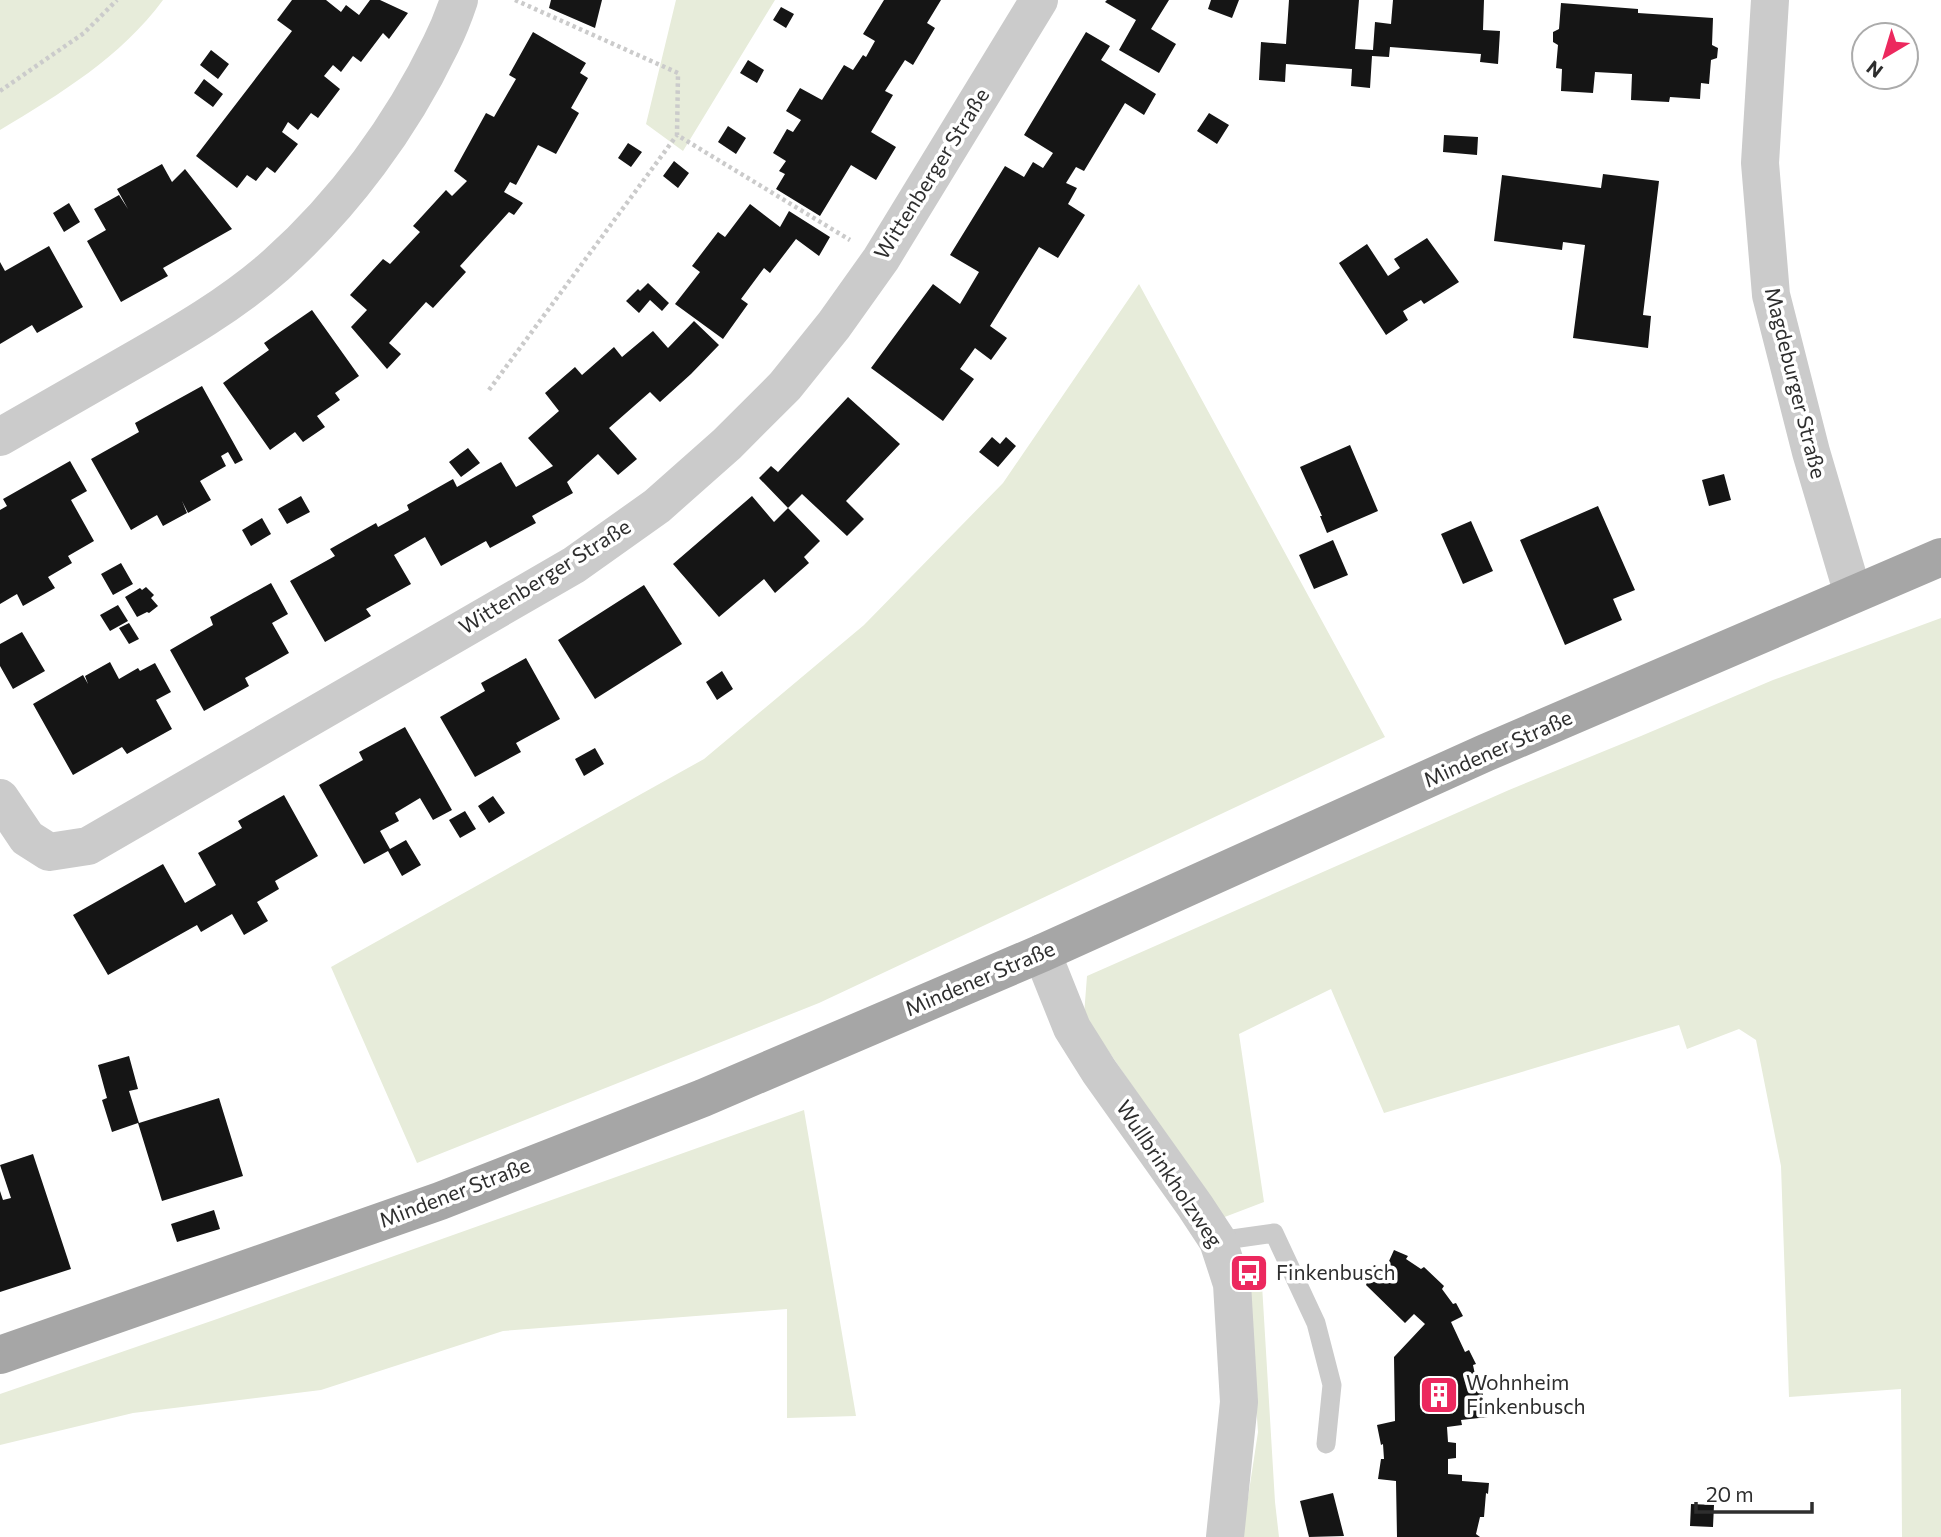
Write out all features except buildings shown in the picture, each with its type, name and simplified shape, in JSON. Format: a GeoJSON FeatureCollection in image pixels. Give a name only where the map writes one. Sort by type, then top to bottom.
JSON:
{"type":"FeatureCollection","features":[{"type":"Feature","properties":{"kind":"main road","name":"Mindener Straße"},"geometry":{"type":"LineString","coordinates":[[0,1355],[440,1200],[703,1098],[1042,953],[1485,753],[1941,557]]}},
{"type":"Feature","properties":{"kind":"street"},"geometry":{"type":"LineString","coordinates":[[0,437],[218,309],[275,265],[323,217],[369,163],[406,107],[436,54],[460,0]]}},
{"type":"Feature","properties":{"kind":"street","name":"Wittenberger Straße"},"geometry":{"type":"LineString","coordinates":[[0,798],[27,838],[49,852],[88,846],[574,565],[657,506],[727,444],[785,386],[834,325],[881,259],[1039,0]]}},
{"type":"Feature","properties":{"kind":"street","name":"Magdeburger Straße"},"geometry":{"type":"LineString","coordinates":[[1770,0],[1760,163],[1771,295],[1811,452],[1853,594]]}},
{"type":"Feature","properties":{"kind":"street","name":"Wullbrinkholzweg"},"geometry":{"type":"LineString","coordinates":[[1042,953],[1072,1028],[1218,1241],[1232,1284],[1239,1402],[1224,1537]]}},
{"type":"Feature","properties":{"kind":"lane"},"geometry":{"type":"LineString","coordinates":[[1218,1241],[1274,1233],[1316,1323],[1332,1385],[1326,1444]]}},
{"type":"Feature","properties":{"kind":"path"},"geometry":{"type":"LineString","coordinates":[[0,91],[83,33],[117,0]]}},
{"type":"Feature","properties":{"kind":"path"},"geometry":{"type":"LineString","coordinates":[[489,390],[677,135],[678,73],[515,0]]}},
{"type":"Feature","properties":{"kind":"path"},"geometry":{"type":"LineString","coordinates":[[677,135],[881,259]]}},
{"type":"Feature","properties":{"kind":"green space"},"geometry":{"type":"Polygon","coordinates":[[[0,0],[163,0],[109,57],[45,103],[0,130],[0,0]]]}},
{"type":"Feature","properties":{"kind":"green space"},"geometry":{"type":"Polygon","coordinates":[[[676,0],[775,0],[683,151],[646,124],[676,0]]]}},
{"type":"Feature","properties":{"kind":"green space"},"geometry":{"type":"Polygon","coordinates":[[[1139,284],[1385,737],[819,1003],[417,1163],[331,967],[704,759],[864,625],[1003,483],[1139,284]]]}},
{"type":"Feature","properties":{"kind":"green space"},"geometry":{"type":"Polygon","coordinates":[[[1941,618],[1941,1537],[1902,1537],[1901,1389],[1789,1397],[1781,1166],[1756,1040],[1739,1029],[1687,1049],[1679,1025],[1384,1113],[1331,989],[1239,1034],[1264,1202],[1222,1218],[1084,1015],[1087,976],[1509,790],[1773,680],[1941,618]]]}},
{"type":"Feature","properties":{"kind":"green space"},"geometry":{"type":"Polygon","coordinates":[[[804,1110],[856,1416],[787,1418],[787,1309],[503,1331],[321,1390],[133,1413],[0,1445],[0,1394],[804,1110]]]}},
{"type":"Feature","properties":{"kind":"green space"},"geometry":{"type":"Polygon","coordinates":[[[1246,1260],[1261,1268],[1279,1537],[1242,1537],[1258,1432],[1246,1260]]]}},
{"type":"Feature","properties":{"kind":"place","name":"Finkenbusch"},"geometry":{"type":"Point","coordinates":[1249,1273]}},
{"type":"Feature","properties":{"kind":"place","name":"Wohnheim Finkenbusch"},"geometry":{"type":"Point","coordinates":[1439,1395]}}]}
